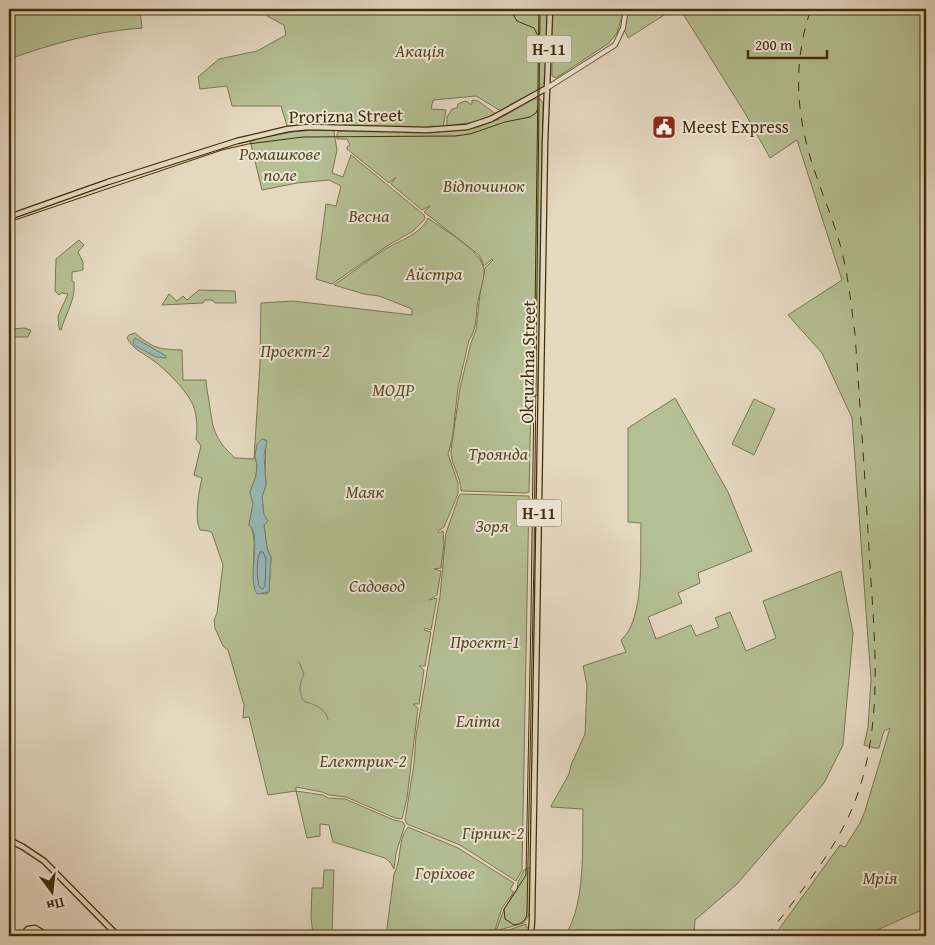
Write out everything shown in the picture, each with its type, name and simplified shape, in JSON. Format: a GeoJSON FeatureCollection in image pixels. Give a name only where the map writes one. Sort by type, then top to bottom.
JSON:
{"type":"FeatureCollection","features":[{"type":"Feature","properties":{"kind":"main road","name":"Н-11"},"geometry":{"type":"LineString","coordinates":[[547,88],[550,9]]}},
{"type":"Feature","properties":{"kind":"main road","name":"Prorizna Street"},"geometry":{"type":"LineString","coordinates":[[9,217],[114,180],[237,141],[288,129],[308,127],[426,130],[467,127],[491,119],[547,88]]}},
{"type":"Feature","properties":{"kind":"main road","name":"Okruzhna Street"},"geometry":{"type":"LineString","coordinates":[[529,936],[532,921],[547,88]]}},
{"type":"Feature","properties":{"kind":"main road"},"geometry":{"type":"LineString","coordinates":[[9,840],[24,847],[44,861],[118,936]]}},
{"type":"Feature","properties":{"kind":"main road"},"geometry":{"type":"LineString","coordinates":[[21,936],[28,929],[35,928],[48,936]]}},
{"type":"Feature","properties":{"kind":"street","name":"Prorizna Street"},"geometry":{"type":"LineString","coordinates":[[547,88],[615,45],[622,28],[626,9]]}},
{"type":"Feature","properties":{"kind":"green space"},"geometry":{"type":"Polygon","coordinates":[[[9,9],[140,9],[142,28],[74,39],[9,59],[9,9]]]}},
{"type":"Feature","properties":{"kind":"green space","name":"Акація"},"geometry":{"type":"Polygon","coordinates":[[[266,9],[548,9],[546,79],[543,85],[533,94],[501,111],[476,96],[433,100],[431,109],[446,110],[443,128],[432,126],[424,129],[364,127],[288,129],[281,106],[232,106],[227,86],[200,89],[198,77],[219,59],[257,51],[286,35],[284,25],[267,16],[266,9]]]}},
{"type":"Feature","properties":{"kind":"green space"},"geometry":{"type":"Polygon","coordinates":[[[552,9],[624,9],[617,33],[609,43],[556,78],[552,76],[552,9]]]}},
{"type":"Feature","properties":{"kind":"green space"},"geometry":{"type":"Polygon","coordinates":[[[629,9],[674,9],[628,38],[624,29],[629,9]]]}},
{"type":"Feature","properties":{"kind":"green space","name":"Мрія"},"geometry":{"type":"Polygon","coordinates":[[[680,9],[926,9],[926,908],[864,936],[774,936],[840,845],[845,847],[860,823],[890,728],[884,731],[879,748],[864,745],[868,727],[871,680],[852,418],[822,353],[788,315],[842,280],[797,140],[770,158],[745,113],[680,9]]]}},
{"type":"Feature","properties":{"kind":"green space"},"geometry":{"type":"Polygon","coordinates":[[[534,99],[540,99],[543,103],[538,395],[531,397],[529,492],[461,491],[451,450],[460,388],[476,330],[485,268],[493,260],[484,266],[479,255],[424,212],[430,206],[422,210],[391,184],[396,177],[389,183],[347,149],[350,145],[347,139],[337,139],[337,134],[339,131],[448,131],[476,128],[499,119],[534,99]]]}},
{"type":"Feature","properties":{"kind":"green space"},"geometry":{"type":"Polygon","coordinates":[[[472,100],[478,101],[496,114],[475,122],[447,126],[447,117],[452,109],[457,108],[458,104],[465,101],[472,104],[472,100]]]}},
{"type":"Feature","properties":{"kind":"green space","name":"Весна"},"geometry":{"type":"Polygon","coordinates":[[[314,130],[333,130],[334,132],[337,150],[332,173],[343,177],[351,155],[424,215],[425,219],[413,231],[387,246],[332,284],[316,279],[326,204],[336,206],[341,186],[329,180],[297,183],[262,190],[250,140],[314,130]]]}},
{"type":"Feature","properties":{"kind":"green space"},"geometry":{"type":"Polygon","coordinates":[[[428,218],[469,247],[481,262],[484,273],[474,329],[469,340],[458,388],[452,440],[448,454],[458,483],[458,494],[444,527],[438,531],[439,533],[443,531],[444,543],[441,568],[434,569],[441,571],[437,595],[429,600],[437,598],[431,630],[425,628],[424,630],[431,632],[425,666],[419,666],[424,670],[419,704],[413,704],[418,708],[407,798],[402,819],[395,818],[346,797],[296,787],[296,791],[268,795],[249,717],[243,718],[244,705],[228,650],[223,646],[215,628],[214,620],[217,613],[223,565],[212,533],[200,530],[198,525],[198,504],[202,478],[194,475],[201,446],[196,439],[195,410],[184,390],[174,379],[129,342],[127,338],[135,333],[157,347],[182,350],[183,380],[206,380],[213,426],[218,438],[235,458],[254,459],[260,364],[261,303],[293,301],[412,315],[412,309],[379,296],[364,294],[334,285],[380,252],[416,232],[428,218]],[[263,439],[255,456],[257,465],[256,476],[250,492],[253,504],[249,525],[254,537],[255,586],[257,593],[266,594],[269,592],[271,557],[267,548],[264,525],[268,521],[264,515],[262,497],[266,485],[266,440],[263,439]]]}},
{"type":"Feature","properties":{"kind":"green space"},"geometry":{"type":"Polygon","coordinates":[[[79,240],[84,245],[78,252],[83,262],[83,270],[72,272],[74,294],[61,330],[59,329],[58,316],[68,294],[62,293],[59,295],[55,291],[56,259],[79,240]]]}},
{"type":"Feature","properties":{"kind":"green space"},"geometry":{"type":"Polygon","coordinates":[[[199,290],[235,291],[236,303],[215,303],[212,300],[205,300],[203,303],[162,305],[169,294],[177,301],[183,296],[187,300],[199,290]]]}},
{"type":"Feature","properties":{"kind":"green space"},"geometry":{"type":"Polygon","coordinates":[[[24,328],[31,330],[28,337],[9,337],[9,329],[24,328]]]}},
{"type":"Feature","properties":{"kind":"green space"},"geometry":{"type":"Polygon","coordinates":[[[675,398],[728,492],[752,551],[698,573],[700,583],[678,593],[682,603],[648,617],[656,639],[691,625],[696,636],[719,627],[715,618],[730,612],[746,651],[776,638],[763,601],[841,571],[853,633],[843,745],[824,783],[737,884],[695,920],[694,936],[565,936],[577,907],[580,891],[583,809],[551,806],[569,774],[585,734],[587,685],[583,666],[626,652],[621,640],[629,631],[634,618],[640,586],[641,523],[628,522],[628,428],[675,398]]]}},
{"type":"Feature","properties":{"kind":"green space"},"geometry":{"type":"Polygon","coordinates":[[[754,399],[775,409],[754,455],[732,444],[754,399]]]}},
{"type":"Feature","properties":{"kind":"green space"},"geometry":{"type":"Polygon","coordinates":[[[461,494],[529,496],[522,870],[516,881],[460,845],[407,824],[405,820],[414,764],[416,736],[440,596],[446,533],[461,494]]]}},
{"type":"Feature","properties":{"kind":"green space"},"geometry":{"type":"Polygon","coordinates":[[[296,791],[323,795],[328,798],[345,799],[403,822],[405,825],[396,853],[394,869],[385,858],[333,842],[329,825],[320,824],[320,836],[307,838],[296,791]]]}},
{"type":"Feature","properties":{"kind":"green space","name":"Горіхове"},"geometry":{"type":"Polygon","coordinates":[[[408,827],[458,848],[514,883],[510,889],[514,892],[502,908],[495,930],[490,930],[494,932],[493,936],[386,936],[394,874],[398,863],[402,838],[408,827]]]}},
{"type":"Feature","properties":{"kind":"green space"},"geometry":{"type":"Polygon","coordinates":[[[531,867],[532,896],[527,918],[524,923],[496,931],[504,909],[517,890],[518,882],[524,870],[531,867]]]}},
{"type":"Feature","properties":{"kind":"green space"},"geometry":{"type":"Polygon","coordinates":[[[324,870],[334,870],[332,936],[313,936],[311,916],[312,888],[323,888],[324,870]]]}},
{"type":"Feature","properties":{"kind":"green space"},"geometry":{"type":"Polygon","coordinates":[[[526,924],[526,927],[529,928],[526,936],[494,936],[496,933],[526,924]]]}},
{"type":"Feature","properties":{"kind":"water"},"geometry":{"type":"Polygon","coordinates":[[[135,338],[166,356],[166,358],[156,357],[134,345],[133,341],[135,338]]]}},
{"type":"Feature","properties":{"kind":"water"},"geometry":{"type":"Polygon","coordinates":[[[262,439],[267,441],[264,455],[266,485],[262,497],[264,515],[268,521],[264,525],[267,548],[271,557],[269,592],[257,594],[253,577],[255,538],[253,530],[249,525],[253,504],[250,492],[256,476],[257,465],[255,456],[257,444],[262,439]]]}},
{"type":"Feature","properties":{"kind":"waterway"},"geometry":{"type":"LineString","coordinates":[[299,662],[304,674],[301,681],[301,696],[305,702],[323,710],[328,720]]}},
{"type":"Feature","properties":{"kind":"tram line"},"geometry":{"type":"LineString","coordinates":[[514,9],[514,16],[517,21],[534,28],[538,36]]}},
{"type":"Feature","properties":{"kind":"tram line"},"geometry":{"type":"LineString","coordinates":[[539,9],[526,875],[504,909],[505,919],[514,925],[524,921],[527,912],[534,558],[540,9]]}},
{"type":"Feature","properties":{"kind":"tram line"},"geometry":{"type":"LineString","coordinates":[[9,222],[222,150],[248,144],[303,137],[455,136],[470,134],[505,122],[530,117],[536,113],[538,108]]}},
{"type":"Feature","properties":{"kind":"railway"},"geometry":{"type":"LineString","coordinates":[[767,936],[821,864],[848,818],[860,786],[868,753],[875,685],[873,617],[857,361],[852,311],[843,255],[809,152],[800,111],[799,70],[801,50],[811,9]]}},
{"type":"Feature","properties":{"kind":"place","name":"Meest Express"},"geometry":{"type":"Point","coordinates":[664,127]}},
{"type":"Feature","properties":{"kind":"park label","name":"Ромашкове поле"},"geometry":{"type":"Point","coordinates":[280,164]}},
{"type":"Feature","properties":{"kind":"park label","name":"Відпочинок"},"geometry":{"type":"Point","coordinates":[484,186]}},
{"type":"Feature","properties":{"kind":"park label","name":"Айстра"},"geometry":{"type":"Point","coordinates":[434,274]}},
{"type":"Feature","properties":{"kind":"park label","name":"Проект-2"},"geometry":{"type":"Point","coordinates":[295,351]}},
{"type":"Feature","properties":{"kind":"park label","name":"МОДР"},"geometry":{"type":"Point","coordinates":[393,390]}},
{"type":"Feature","properties":{"kind":"park label","name":"Троянда"},"geometry":{"type":"Point","coordinates":[498,454]}},
{"type":"Feature","properties":{"kind":"park label","name":"Маяк"},"geometry":{"type":"Point","coordinates":[365,492]}},
{"type":"Feature","properties":{"kind":"park label","name":"Зоря"},"geometry":{"type":"Point","coordinates":[492,526]}},
{"type":"Feature","properties":{"kind":"park label","name":"Садовод"},"geometry":{"type":"Point","coordinates":[377,586]}},
{"type":"Feature","properties":{"kind":"park label","name":"Проект-1"},"geometry":{"type":"Point","coordinates":[485,642]}},
{"type":"Feature","properties":{"kind":"park label","name":"Еліта"},"geometry":{"type":"Point","coordinates":[478,721]}},
{"type":"Feature","properties":{"kind":"park label","name":"Електрик-2"},"geometry":{"type":"Point","coordinates":[363,761]}},
{"type":"Feature","properties":{"kind":"park label","name":"Гірник-2"},"geometry":{"type":"Point","coordinates":[493,833]}}]}
